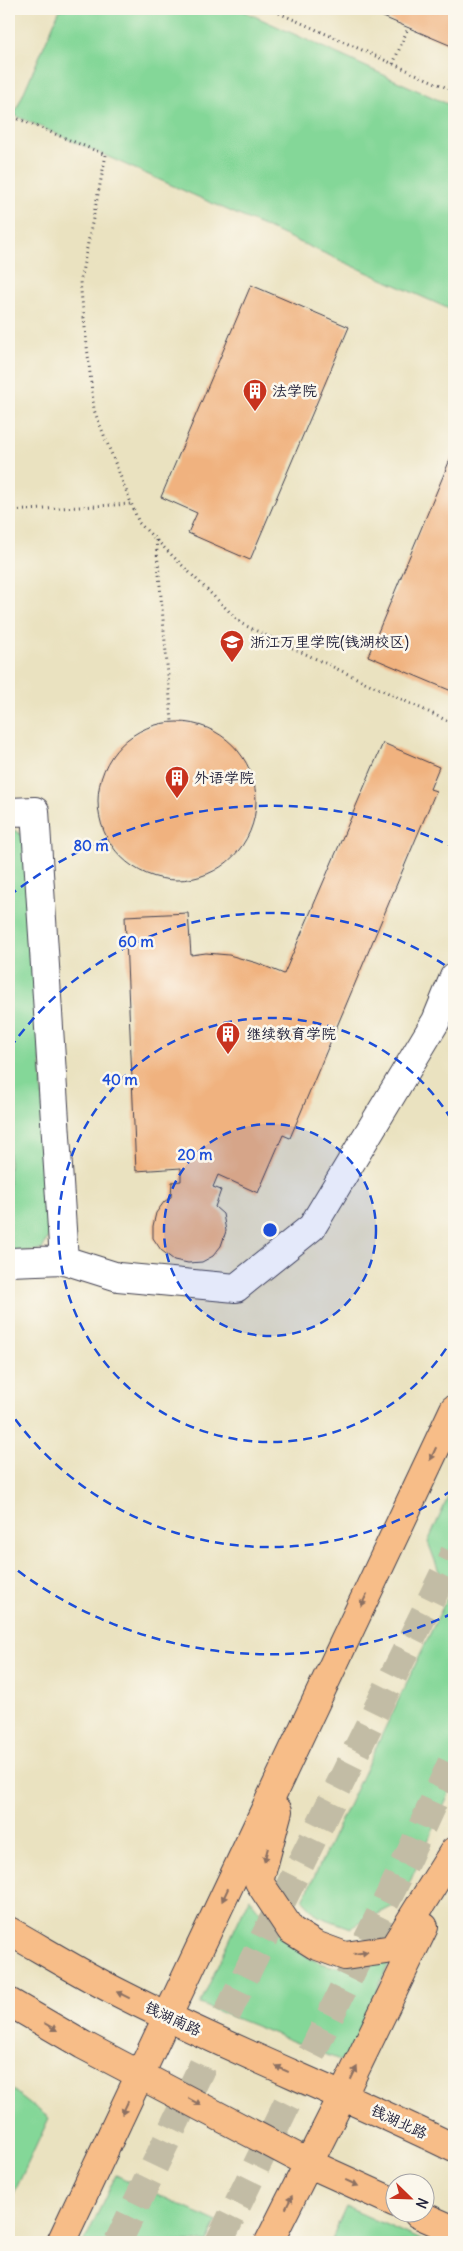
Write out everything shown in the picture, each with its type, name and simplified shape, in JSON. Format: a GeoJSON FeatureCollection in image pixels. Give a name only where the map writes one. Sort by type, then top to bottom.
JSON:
{"type":"FeatureCollection","features":[{"type":"Feature","properties":{"kind":"main road"},"geometry":{"type":"LineString","coordinates":[[61,2242],[454,1410]]}},
{"type":"Feature","properties":{"kind":"main road"},"geometry":{"type":"LineString","coordinates":[[298,1740],[259,1882],[291,1930],[315,1945],[345,1956],[393,1948],[454,1851]]}},
{"type":"Feature","properties":{"kind":"main road"},"geometry":{"type":"LineString","coordinates":[[270,2242],[454,1863]]}},
{"type":"Feature","properties":{"kind":"main road","name":"钱湖南路"},"geometry":{"type":"LineString","coordinates":[[9,1931],[122,1994],[342,2097]]}},
{"type":"Feature","properties":{"kind":"main road"},"geometry":{"type":"LineString","coordinates":[[9,2002],[83,2045],[308,2163],[386,2198]]}},
{"type":"Feature","properties":{"kind":"main road","name":"钱湖北路"},"geometry":{"type":"LineString","coordinates":[[342,2097],[387,2115],[454,2148]]}},
{"type":"Feature","properties":{"kind":"main road"},"geometry":{"type":"LineString","coordinates":[[436,2222],[454,2230]]}},
{"type":"Feature","properties":{"kind":"lane"},"geometry":{"type":"LineString","coordinates":[[9,812],[35,812],[64,1260]]}},
{"type":"Feature","properties":{"kind":"lane"},"geometry":{"type":"LineString","coordinates":[[9,1262],[64,1260],[118,1277],[236,1288],[312,1228],[436,1021],[454,978]]}},
{"type":"Feature","properties":{"kind":"path"},"geometry":{"type":"LineString","coordinates":[[270,9],[454,91]]}},
{"type":"Feature","properties":{"kind":"path"},"geometry":{"type":"LineString","coordinates":[[393,64],[408,28]]}},
{"type":"Feature","properties":{"kind":"path"},"geometry":{"type":"LineString","coordinates":[[9,115],[106,156],[80,282],[94,410],[139,523],[242,624],[454,724]]}},
{"type":"Feature","properties":{"kind":"path"},"geometry":{"type":"LineString","coordinates":[[9,511],[131,504]]}},
{"type":"Feature","properties":{"kind":"path"},"geometry":{"type":"LineString","coordinates":[[156,539],[172,721]]}},
{"type":"Feature","properties":{"kind":"green space"},"geometry":{"type":"Polygon","coordinates":[[[60,9],[239,9],[454,107],[454,311],[14,115],[60,9]]]}},
{"type":"Feature","properties":{"kind":"green space"},"geometry":{"type":"Polygon","coordinates":[[[9,827],[30,840],[49,1235],[42,1250],[9,1252],[9,827]]]}},
{"type":"Feature","properties":{"kind":"green space"},"geometry":{"type":"Polygon","coordinates":[[[454,1484],[454,1782],[401,1902],[351,1928],[318,1916],[303,1900],[448,1596],[428,1542],[454,1484]]]}},
{"type":"Feature","properties":{"kind":"green space"},"geometry":{"type":"Polygon","coordinates":[[[249,1898],[286,1941],[297,1950],[322,1963],[341,1967],[390,1960],[347,2063],[200,2004],[249,1898]]]}},
{"type":"Feature","properties":{"kind":"green space"},"geometry":{"type":"Polygon","coordinates":[[[9,2087],[49,2118],[9,2204],[9,2087]]]}},
{"type":"Feature","properties":{"kind":"green space"},"geometry":{"type":"Polygon","coordinates":[[[116,2175],[217,2222],[207,2242],[84,2242],[116,2175]]]}},
{"type":"Feature","properties":{"kind":"green space"},"geometry":{"type":"Polygon","coordinates":[[[346,2207],[425,2242],[330,2242],[346,2207]]]}},
{"type":"Feature","properties":{"kind":"building"},"geometry":{"type":"Polygon","coordinates":[[[370,9],[454,9],[454,47],[369,11],[370,9]]]}},
{"type":"Feature","properties":{"kind":"building","name":"法学院"},"geometry":{"type":"Polygon","coordinates":[[[251,285],[349,327],[250,560],[188,533],[197,513],[161,497],[251,285]]]}},
{"type":"Feature","properties":{"kind":"building"},"geometry":{"type":"Polygon","coordinates":[[[454,450],[454,692],[368,656],[454,450]]]}},
{"type":"Feature","properties":{"kind":"building","name":"外语学院"},"geometry":{"type":"Polygon","coordinates":[[[185,722],[200,725],[214,731],[233,745],[243,757],[253,778],[256,801],[253,824],[243,845],[233,857],[221,867],[200,877],[185,880],[169,880],[154,877],[133,867],[111,845],[99,816],[98,793],[101,778],[111,757],[133,735],[162,723],[185,722]]]}},
{"type":"Feature","properties":{"kind":"building","name":"继续教育学院"},"geometry":{"type":"Polygon","coordinates":[[[383,743],[439,767],[430,789],[436,791],[290,1138],[283,1135],[258,1193],[218,1175],[213,1187],[221,1190],[215,1207],[223,1214],[226,1231],[221,1246],[213,1256],[202,1262],[188,1263],[174,1260],[161,1250],[153,1238],[153,1226],[156,1213],[164,1202],[171,1197],[172,1182],[181,1181],[181,1168],[136,1171],[125,916],[188,913],[191,955],[206,953],[229,955],[257,963],[284,974],[383,743]]]}},
{"type":"Feature","properties":{"kind":"tunnel"},"geometry":{"type":"LineString","coordinates":[[118,2242],[252,1962],[454,1553]]}},
{"type":"Feature","properties":{"kind":"tunnel"},"geometry":{"type":"LineString","coordinates":[[219,2242],[409,1855],[454,1757]]}},
{"type":"Feature","properties":{"kind":"place","name":"法学院"},"geometry":{"type":"Point","coordinates":[255,412]}},
{"type":"Feature","properties":{"kind":"place","name":"浙江万里学院(钱湖校区)"},"geometry":{"type":"Point","coordinates":[232,663]}},
{"type":"Feature","properties":{"kind":"place","name":"外语学院"},"geometry":{"type":"Point","coordinates":[177,799]}},
{"type":"Feature","properties":{"kind":"place","name":"继续教育学院"},"geometry":{"type":"Point","coordinates":[228,1055]}}]}
